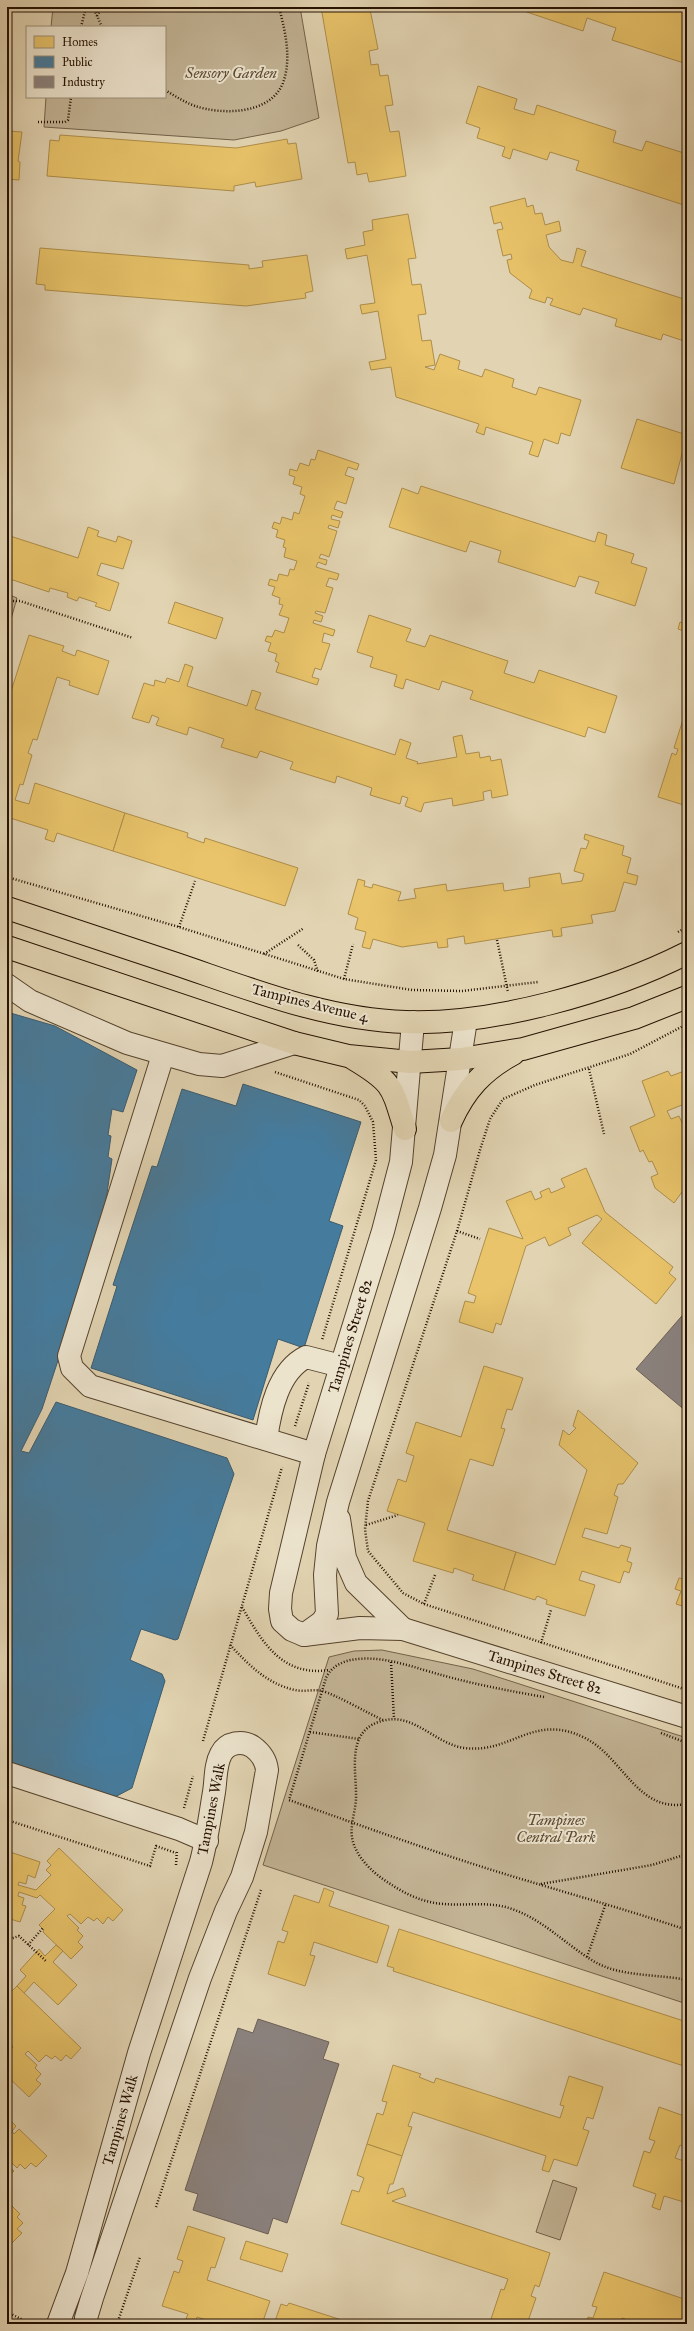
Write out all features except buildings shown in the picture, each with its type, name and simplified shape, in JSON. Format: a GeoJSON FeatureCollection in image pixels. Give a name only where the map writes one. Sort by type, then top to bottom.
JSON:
{"type":"FeatureCollection","features":[{"type":"Feature","properties":{"kind":"main road","name":"Tampines Avenue 4"},"geometry":{"type":"LineString","coordinates":[[7,908],[280,999],[347,1015],[413,1022],[466,1020],[512,1012],[578,995],[660,967],[687,953]]}},
{"type":"Feature","properties":{"kind":"main road"},"geometry":{"type":"LineString","coordinates":[[7,947],[294,1043],[348,1056],[410,1062],[461,1059],[523,1049],[634,1018],[687,997]]}},
{"type":"Feature","properties":{"kind":"main road"},"geometry":{"type":"LineString","coordinates":[[451,1121],[461,1099],[475,1083],[496,1064],[523,1049]]}},
{"type":"Feature","properties":{"kind":"main road"},"geometry":{"type":"LineString","coordinates":[[348,1056],[385,1080],[394,1092],[405,1129]]}},
{"type":"Feature","properties":{"kind":"street"},"geometry":{"type":"LineString","coordinates":[[7,985],[30,1001],[127,1043],[199,1064],[222,1066],[294,1043]]}},
{"type":"Feature","properties":{"kind":"street","name":"Tampines Street 82"},"geometry":{"type":"LineString","coordinates":[[304,1635],[322,1622],[327,1614],[325,1575],[328,1546],[338,1502],[430,1208],[451,1121],[466,1020]]}},
{"type":"Feature","properties":{"kind":"street","name":"Tampines Street 82"},"geometry":{"type":"LineString","coordinates":[[413,1022],[405,1129],[400,1162],[383,1231],[314,1454],[287,1564],[280,1609],[282,1621],[292,1630],[304,1635],[360,1628],[403,1629],[687,1717]]}},
{"type":"Feature","properties":{"kind":"street"},"geometry":{"type":"LineString","coordinates":[[164,1055],[69,1356],[72,1368],[90,1386],[314,1454]]}},
{"type":"Feature","properties":{"kind":"street"},"geometry":{"type":"LineString","coordinates":[[266,1439],[270,1415],[285,1377],[297,1362],[306,1357],[340,1366]]}},
{"type":"Feature","properties":{"kind":"street","name":"Tampines Street 82"},"geometry":{"type":"LineString","coordinates":[[338,1502],[341,1539],[346,1558],[356,1583],[403,1629]]}},
{"type":"Feature","properties":{"kind":"street","name":"Tampines Walk"},"geometry":{"type":"LineString","coordinates":[[58,2324],[77,2273],[139,2053],[207,1841],[217,1767],[222,1753],[232,1744],[249,1745],[263,1757],[268,1770],[256,1832],[242,1877],[226,1911],[200,1978],[92,2298],[86,2318],[87,2324]]}},
{"type":"Feature","properties":{"kind":"street"},"geometry":{"type":"LineString","coordinates":[[7,1773],[178,1829],[207,1841]]}},
{"type":"Feature","properties":{"kind":"path"},"geometry":{"type":"LineString","coordinates":[[81,26],[86,7]]}},
{"type":"Feature","properties":{"kind":"path"},"geometry":{"type":"LineString","coordinates":[[93,7],[102,26]]}},
{"type":"Feature","properties":{"kind":"path"},"geometry":{"type":"LineString","coordinates":[[97,16],[102,7]]}},
{"type":"Feature","properties":{"kind":"path"},"geometry":{"type":"LineString","coordinates":[[166,91],[195,106],[221,111],[253,107],[272,98],[282,83],[287,56],[286,35],[279,7]]}},
{"type":"Feature","properties":{"kind":"path"},"geometry":{"type":"LineString","coordinates":[[38,122],[65,122],[68,120],[71,98]]}},
{"type":"Feature","properties":{"kind":"path"},"geometry":{"type":"LineString","coordinates":[[7,601],[20,601],[133,638]]}},
{"type":"Feature","properties":{"kind":"path"},"geometry":{"type":"LineString","coordinates":[[7,877],[179,927],[344,979],[412,990],[462,991],[543,982]]}},
{"type":"Feature","properties":{"kind":"path"},"geometry":{"type":"LineString","coordinates":[[179,927],[195,880]]}},
{"type":"Feature","properties":{"kind":"path"},"geometry":{"type":"LineString","coordinates":[[675,934],[687,927]]}},
{"type":"Feature","properties":{"kind":"path"},"geometry":{"type":"LineString","coordinates":[[264,954],[304,928]]}},
{"type":"Feature","properties":{"kind":"path"},"geometry":{"type":"LineString","coordinates":[[497,940],[512,1012]]}},
{"type":"Feature","properties":{"kind":"path"},"geometry":{"type":"LineString","coordinates":[[344,979],[353,944]]}},
{"type":"Feature","properties":{"kind":"path"},"geometry":{"type":"LineString","coordinates":[[298,945],[314,960],[318,972]]}},
{"type":"Feature","properties":{"kind":"path"},"geometry":{"type":"LineString","coordinates":[[687,1024],[630,1054],[588,1069],[535,1085],[503,1099],[490,1119],[457,1232],[368,1501],[366,1525],[368,1551],[403,1593],[424,1604],[687,1690]]}},
{"type":"Feature","properties":{"kind":"path"},"geometry":{"type":"LineString","coordinates":[[588,1069],[604,1134]]}},
{"type":"Feature","properties":{"kind":"path"},"geometry":{"type":"LineString","coordinates":[[214,1701],[288,1446],[316,1360],[376,1160],[373,1122],[365,1106],[359,1100],[269,1070]]}},
{"type":"Feature","properties":{"kind":"path"},"geometry":{"type":"LineString","coordinates":[[457,1232],[480,1239]]}},
{"type":"Feature","properties":{"kind":"path"},"geometry":{"type":"LineString","coordinates":[[366,1525],[398,1515]]}},
{"type":"Feature","properties":{"kind":"path"},"geometry":{"type":"LineString","coordinates":[[424,1604],[435,1574]]}},
{"type":"Feature","properties":{"kind":"path"},"geometry":{"type":"LineString","coordinates":[[540,1643],[551,1610]]}},
{"type":"Feature","properties":{"kind":"path"},"geometry":{"type":"LineString","coordinates":[[230,1645],[254,1669],[280,1685],[308,1692],[322,1691],[383,1721]]}},
{"type":"Feature","properties":{"kind":"path"},"geometry":{"type":"LineString","coordinates":[[550,1698],[490,1688],[391,1662],[360,1659],[340,1664],[329,1670],[289,1800],[539,1884],[606,1903],[687,1930]]}},
{"type":"Feature","properties":{"kind":"path"},"geometry":{"type":"LineString","coordinates":[[391,1662],[394,1719]]}},
{"type":"Feature","properties":{"kind":"path"},"geometry":{"type":"LineString","coordinates":[[687,1804],[674,1807],[651,1800],[641,1792],[613,1759],[598,1746],[566,1731],[551,1728],[538,1730],[489,1747],[463,1748],[448,1743],[406,1722],[394,1719],[383,1721],[368,1728],[359,1739],[354,1755],[356,1800],[352,1822],[354,1844],[361,1858],[376,1874],[402,1892],[422,1900],[444,1904],[489,1905],[510,1908],[535,1919],[587,1957],[612,1969],[687,1980]]}},
{"type":"Feature","properties":{"kind":"path"},"geometry":{"type":"LineString","coordinates":[[656,1731],[687,1743]]}},
{"type":"Feature","properties":{"kind":"path"},"geometry":{"type":"LineString","coordinates":[[310,1732],[359,1739]]}},
{"type":"Feature","properties":{"kind":"path"},"geometry":{"type":"LineString","coordinates":[[7,1820],[150,1866],[156,1846],[177,1853]]}},
{"type":"Feature","properties":{"kind":"path"},"geometry":{"type":"LineString","coordinates":[[539,1884],[643,1867],[687,1854]]}},
{"type":"Feature","properties":{"kind":"path"},"geometry":{"type":"LineString","coordinates":[[156,2207],[263,1883]]}},
{"type":"Feature","properties":{"kind":"path"},"geometry":{"type":"LineString","coordinates":[[587,1957],[606,1903]]}},
{"type":"Feature","properties":{"kind":"path"},"geometry":{"type":"LineString","coordinates":[[28,1945],[43,1928]]}},
{"type":"Feature","properties":{"kind":"path"},"geometry":{"type":"LineString","coordinates":[[7,1940],[19,1936],[47,1962]]}},
{"type":"Feature","properties":{"kind":"path"},"geometry":{"type":"LineString","coordinates":[[7,1989],[11,1993]]}},
{"type":"Feature","properties":{"kind":"path"},"geometry":{"type":"LineString","coordinates":[[117,2324],[140,2258]]}},
{"type":"Feature","properties":{"kind":"path"},"geometry":{"type":"LineString","coordinates":[[7,2312],[31,2324]]}},
{"type":"Feature","properties":{"kind":"green space","name":"Sensory Garden"},"geometry":{"type":"Polygon","coordinates":[[[53,7],[300,7],[319,118],[281,131],[234,140],[44,127],[46,98],[166,98],[166,26],[51,26],[53,7]]]}},
{"type":"Feature","properties":{"kind":"green space"},"geometry":{"type":"Polygon","coordinates":[[[7,594],[17,598],[7,633],[7,594]]]}},
{"type":"Feature","properties":{"kind":"green space","name":"Tampines Central Park"},"geometry":{"type":"Polygon","coordinates":[[[382,1650],[473,1669],[687,1738],[687,2004],[263,1865],[329,1657],[354,1651],[382,1650]]]}},
{"type":"Feature","properties":{"kind":"green space"},"geometry":{"type":"Polygon","coordinates":[[[553,2180],[577,2188],[560,2240],[536,2232],[553,2180]]]}}]}
